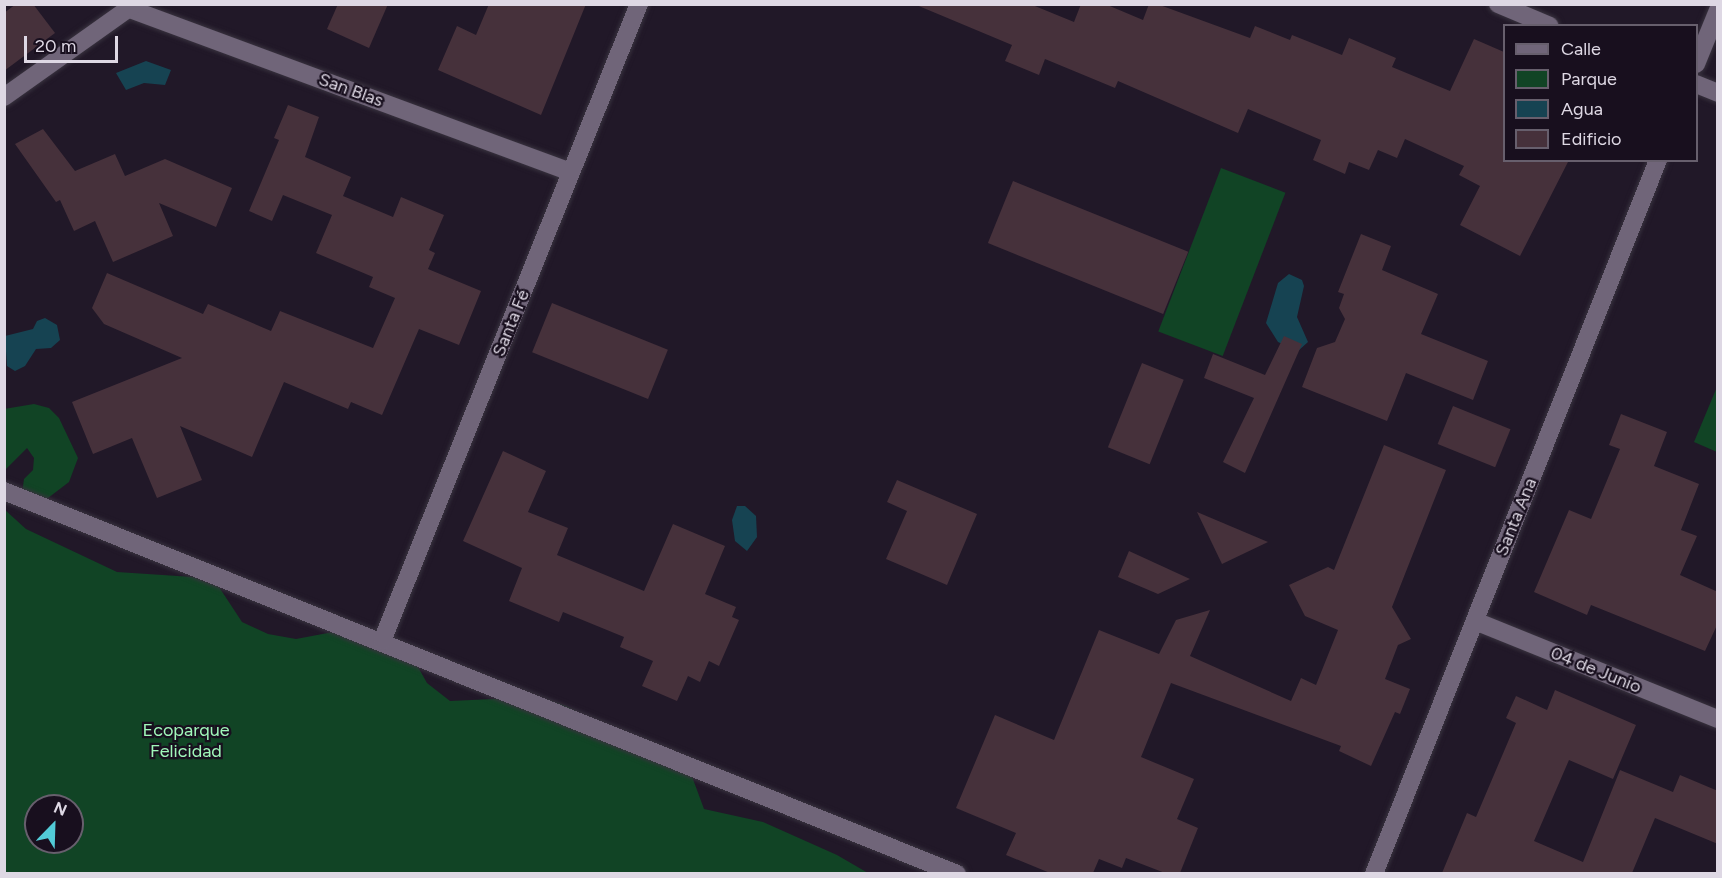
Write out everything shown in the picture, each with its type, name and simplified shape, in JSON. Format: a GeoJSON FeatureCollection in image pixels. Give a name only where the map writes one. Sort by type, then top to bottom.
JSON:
{"type":"FeatureCollection","features":[{"type":"Feature","properties":{"kind":"street","name":"Santa Fé"},"geometry":{"type":"LineString","coordinates":[[382,641],[639,4]]}},
{"type":"Feature","properties":{"kind":"street"},"geometry":{"type":"LineString","coordinates":[[1498,4],[1545,24]]}},
{"type":"Feature","properties":{"kind":"street","name":"San Blas"},"geometry":{"type":"LineString","coordinates":[[132,7],[572,172]]}},
{"type":"Feature","properties":{"kind":"street"},"geometry":{"type":"LineString","coordinates":[[4,97],[132,7]]}},
{"type":"Feature","properties":{"kind":"street"},"geometry":{"type":"LineString","coordinates":[[1698,59],[1718,10]]}},
{"type":"Feature","properties":{"kind":"street"},"geometry":{"type":"LineString","coordinates":[[1698,85],[1718,93]]}},
{"type":"Feature","properties":{"kind":"street","name":"Santa Ana"},"geometry":{"type":"LineString","coordinates":[[1374,873],[1657,162]]}},
{"type":"Feature","properties":{"kind":"street"},"geometry":{"type":"LineString","coordinates":[[4,491],[382,641],[919,866],[957,873]]}},
{"type":"Feature","properties":{"kind":"street","name":"04 de Junio"},"geometry":{"type":"LineString","coordinates":[[1475,621],[1718,719]]}},
{"type":"Feature","properties":{"kind":"green space"},"geometry":{"type":"Polygon","coordinates":[[[1221,168],[1285,193],[1223,356],[1158,331],[1221,168]]]}},
{"type":"Feature","properties":{"kind":"green space"},"geometry":{"type":"Polygon","coordinates":[[[1717,387],[1717,452],[1694,442],[1717,387]]]}},
{"type":"Feature","properties":{"kind":"green space"},"geometry":{"type":"Polygon","coordinates":[[[34,404],[49,408],[59,418],[78,458],[69,482],[48,498],[35,500],[22,493],[24,479],[33,470],[34,458],[27,448],[5,470],[4,409],[34,404]]]}},
{"type":"Feature","properties":{"kind":"green space","name":"Ecoparque Felicidad"},"geometry":{"type":"Polygon","coordinates":[[[4,509],[26,529],[117,572],[193,577],[219,587],[242,622],[268,634],[296,639],[349,629],[414,660],[427,683],[450,701],[539,697],[566,706],[690,771],[704,809],[763,822],[837,855],[868,873],[5,873],[4,509]]]}},
{"type":"Feature","properties":{"kind":"water"},"geometry":{"type":"Polygon","coordinates":[[[146,61],[171,70],[165,85],[144,83],[126,90],[116,73],[146,61]]]}},
{"type":"Feature","properties":{"kind":"water"},"geometry":{"type":"Polygon","coordinates":[[[1289,274],[1302,280],[1304,286],[1297,317],[1308,342],[1298,351],[1278,342],[1266,323],[1278,283],[1289,274]]]}},
{"type":"Feature","properties":{"kind":"water"},"geometry":{"type":"Polygon","coordinates":[[[45,318],[57,325],[60,340],[51,348],[36,349],[25,366],[15,371],[7,366],[5,336],[33,329],[37,321],[45,318]]]}},
{"type":"Feature","properties":{"kind":"water"},"geometry":{"type":"Polygon","coordinates":[[[737,506],[745,506],[756,516],[757,537],[747,551],[735,541],[732,520],[737,506]]]}},
{"type":"Feature","properties":{"kind":"building"},"geometry":{"type":"Polygon","coordinates":[[[16,4],[33,4],[55,33],[4,71],[4,13],[16,4]]]}},
{"type":"Feature","properties":{"kind":"building"},"geometry":{"type":"Polygon","coordinates":[[[338,4],[388,4],[369,48],[327,29],[338,4]]]}},
{"type":"Feature","properties":{"kind":"building"},"geometry":{"type":"Polygon","coordinates":[[[489,4],[586,4],[541,115],[438,70],[457,26],[476,35],[489,4]]]}},
{"type":"Feature","properties":{"kind":"building"},"geometry":{"type":"Polygon","coordinates":[[[914,4],[1030,4],[1074,22],[1081,4],[1105,4],[1143,20],[1149,4],[1157,4],[1250,38],[1255,26],[1290,40],[1292,35],[1342,55],[1349,38],[1396,58],[1392,67],[1450,91],[1474,39],[1503,52],[1503,162],[1568,162],[1520,256],[1460,225],[1480,186],[1459,175],[1464,166],[1405,139],[1397,158],[1378,150],[1369,170],[1349,162],[1345,174],[1313,160],[1321,140],[1248,109],[1238,133],[1118,81],[1115,88],[1045,59],[1039,75],[1005,61],[1012,45],[914,4]]]}},
{"type":"Feature","properties":{"kind":"building"},"geometry":{"type":"Polygon","coordinates":[[[288,105],[319,117],[305,157],[351,177],[343,196],[393,217],[401,197],[444,215],[429,250],[435,253],[428,269],[481,291],[459,345],[419,329],[382,415],[351,402],[348,409],[284,382],[252,457],[180,426],[202,480],[157,498],[132,438],[93,454],[72,402],[182,358],[104,324],[92,308],[107,273],[203,314],[208,304],[271,331],[280,311],[373,348],[395,298],[369,287],[373,277],[316,253],[332,215],[283,195],[272,221],[249,211],[279,140],[274,138],[288,105]]]}},
{"type":"Feature","properties":{"kind":"building"},"geometry":{"type":"Polygon","coordinates":[[[43,129],[75,171],[115,154],[125,176],[165,159],[232,188],[216,227],[159,203],[173,236],[113,262],[95,221],[74,231],[60,200],[56,202],[15,144],[43,129]]]}},
{"type":"Feature","properties":{"kind":"building"},"geometry":{"type":"Polygon","coordinates":[[[1013,181],[1188,252],[1163,314],[988,243],[1013,181]]]}},
{"type":"Feature","properties":{"kind":"building"},"geometry":{"type":"Polygon","coordinates":[[[1361,234],[1391,246],[1382,270],[1438,294],[1421,334],[1488,361],[1473,400],[1406,373],[1387,421],[1302,387],[1317,348],[1335,342],[1345,319],[1339,308],[1344,294],[1338,292],[1361,234]]]}},
{"type":"Feature","properties":{"kind":"building"},"geometry":{"type":"Polygon","coordinates":[[[552,303],[668,350],[648,399],[532,352],[552,303]]]}},
{"type":"Feature","properties":{"kind":"building"},"geometry":{"type":"Polygon","coordinates":[[[1284,336],[1302,344],[1245,473],[1223,462],[1254,398],[1204,378],[1213,354],[1265,375],[1284,336]]]}},
{"type":"Feature","properties":{"kind":"building"},"geometry":{"type":"Polygon","coordinates":[[[1142,363],[1184,380],[1150,464],[1108,447],[1142,363]]]}},
{"type":"Feature","properties":{"kind":"building"},"geometry":{"type":"Polygon","coordinates":[[[1453,406],[1510,429],[1495,467],[1438,444],[1453,406]]]}},
{"type":"Feature","properties":{"kind":"building"},"geometry":{"type":"Polygon","coordinates":[[[1621,414],[1667,432],[1654,466],[1699,484],[1681,530],[1697,536],[1680,575],[1718,592],[1718,623],[1705,651],[1591,605],[1587,615],[1534,592],[1569,510],[1591,519],[1620,449],[1609,445],[1621,414]]]}},
{"type":"Feature","properties":{"kind":"building"},"geometry":{"type":"Polygon","coordinates":[[[1384,445],[1446,470],[1392,607],[1411,639],[1398,645],[1385,679],[1410,689],[1400,714],[1395,712],[1371,766],[1339,751],[1341,746],[1171,683],[1141,757],[1194,779],[1177,819],[1198,828],[1180,873],[1165,873],[1126,858],[1122,868],[1099,859],[1093,873],[1050,873],[1006,855],[1016,833],[956,808],[995,715],[1054,740],[1099,630],[1159,654],[1176,620],[1210,610],[1190,656],[1291,701],[1301,678],[1316,685],[1338,630],[1305,616],[1289,585],[1328,567],[1334,570],[1384,445]]]}},
{"type":"Feature","properties":{"kind":"building"},"geometry":{"type":"Polygon","coordinates":[[[503,451],[546,471],[528,512],[568,528],[557,555],[644,591],[673,524],[725,546],[705,594],[736,607],[732,617],[739,620],[719,666],[709,661],[700,682],[688,676],[677,701],[642,686],[653,661],[620,647],[624,637],[563,612],[559,622],[509,601],[522,568],[463,541],[503,451]]]}},
{"type":"Feature","properties":{"kind":"building"},"geometry":{"type":"Polygon","coordinates":[[[897,480],[977,514],[947,585],[886,559],[907,511],[887,502],[897,480]]]}},
{"type":"Feature","properties":{"kind":"building"},"geometry":{"type":"Polygon","coordinates":[[[1197,512],[1268,542],[1222,564],[1197,512]]]}},
{"type":"Feature","properties":{"kind":"building"},"geometry":{"type":"Polygon","coordinates":[[[1129,551],[1190,579],[1158,594],[1118,577],[1129,551]]]}},
{"type":"Feature","properties":{"kind":"building"},"geometry":{"type":"Polygon","coordinates":[[[1555,690],[1636,725],[1613,779],[1569,760],[1534,841],[1583,862],[1620,770],[1673,792],[1680,775],[1718,791],[1718,844],[1655,818],[1632,873],[1442,873],[1467,813],[1476,817],[1516,723],[1506,718],[1516,696],[1547,710],[1555,690]]]}}]}
